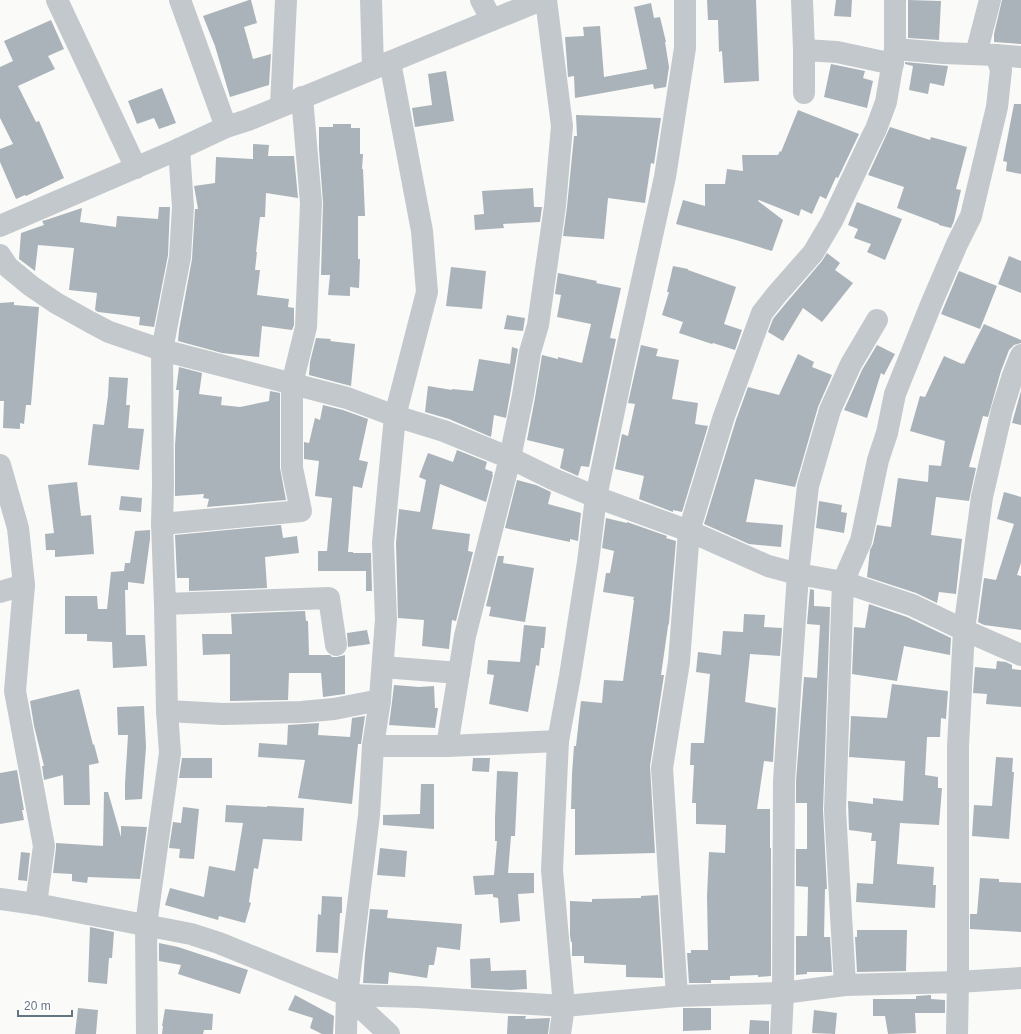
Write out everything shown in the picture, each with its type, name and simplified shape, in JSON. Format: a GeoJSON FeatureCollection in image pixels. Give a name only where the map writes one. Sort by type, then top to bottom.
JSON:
{"type":"FeatureCollection","features":[{"type":"Feature","properties":{"kind":"street"},"geometry":{"type":"LineString","coordinates":[[57,0],[136,168]]}},
{"type":"Feature","properties":{"kind":"street"},"geometry":{"type":"LineString","coordinates":[[180,0],[226,127]]}},
{"type":"Feature","properties":{"kind":"street"},"geometry":{"type":"LineString","coordinates":[[281,106],[286,0]]}},
{"type":"Feature","properties":{"kind":"street"},"geometry":{"type":"LineString","coordinates":[[346,1034],[347,995],[369,815],[373,746],[383,667],[386,619],[383,543],[395,416],[427,292],[422,230],[381,65],[371,0]]}},
{"type":"Feature","properties":{"kind":"street"},"geometry":{"type":"LineString","coordinates":[[481,0],[492,20]]}},
{"type":"Feature","properties":{"kind":"street"},"geometry":{"type":"LineString","coordinates":[[0,226],[136,168],[226,127],[248,120],[541,0]]}},
{"type":"Feature","properties":{"kind":"street"},"geometry":{"type":"LineString","coordinates":[[447,746],[465,636],[510,458],[530,352],[538,325],[555,206],[562,126],[546,0]]}},
{"type":"Feature","properties":{"kind":"street"},"geometry":{"type":"LineString","coordinates":[[560,1034],[564,1006],[552,870],[558,741],[588,562],[596,498],[624,358],[665,177],[685,48],[686,0]]}},
{"type":"Feature","properties":{"kind":"street"},"geometry":{"type":"LineString","coordinates":[[802,0],[804,93]]}},
{"type":"Feature","properties":{"kind":"street"},"geometry":{"type":"LineString","coordinates":[[677,996],[662,768],[679,662],[690,531],[724,416],[762,313],[776,294],[813,253],[832,221],[876,129],[886,102],[894,56],[895,0]]}},
{"type":"Feature","properties":{"kind":"street"},"geometry":{"type":"LineString","coordinates":[[845,985],[835,810],[842,582],[861,542],[878,460],[887,433],[895,394],[957,244],[971,216],[997,107],[1001,70],[986,54],[990,0]]}},
{"type":"Feature","properties":{"kind":"street"},"geometry":{"type":"LineString","coordinates":[[804,50],[894,56],[943,53],[986,54],[1021,57]]}},
{"type":"Feature","properties":{"kind":"street"},"geometry":{"type":"LineString","coordinates":[[162,524],[301,511],[292,468],[292,384],[306,327],[311,203],[302,97]]}},
{"type":"Feature","properties":{"kind":"street"},"geometry":{"type":"LineString","coordinates":[[147,1034],[146,925],[170,754],[167,711],[166,604],[162,524],[162,350],[180,250],[183,207],[178,149]]}},
{"type":"Feature","properties":{"kind":"street"},"geometry":{"type":"LineString","coordinates":[[0,255],[8,267],[31,286],[56,303],[109,332],[162,350],[347,398],[444,432],[510,458],[596,498],[690,531],[768,566],[798,574],[842,582],[912,605],[1021,655]]}},
{"type":"Feature","properties":{"kind":"street"},"geometry":{"type":"LineString","coordinates":[[781,1034],[783,993],[784,781],[798,574],[808,486],[830,410],[850,364],[877,320]]}},
{"type":"Feature","properties":{"kind":"street"},"geometry":{"type":"LineString","coordinates":[[956,1034],[958,982],[958,746],[964,630],[982,497],[1002,410],[1021,355]]}},
{"type":"Feature","properties":{"kind":"street"},"geometry":{"type":"LineString","coordinates":[[0,465],[18,528],[24,586],[15,691],[44,846],[36,904]]}},
{"type":"Feature","properties":{"kind":"street"},"geometry":{"type":"LineString","coordinates":[[0,592],[24,586]]}},
{"type":"Feature","properties":{"kind":"street"},"geometry":{"type":"LineString","coordinates":[[166,604],[329,598],[336,645]]}},
{"type":"Feature","properties":{"kind":"street"},"geometry":{"type":"LineString","coordinates":[[383,667],[459,673]]}},
{"type":"Feature","properties":{"kind":"street"},"geometry":{"type":"LineString","coordinates":[[167,711],[223,714],[301,712],[334,709],[380,700]]}},
{"type":"Feature","properties":{"kind":"street"},"geometry":{"type":"LineString","coordinates":[[373,746],[447,746],[558,741]]}},
{"type":"Feature","properties":{"kind":"street"},"geometry":{"type":"LineString","coordinates":[[0,899],[36,904],[191,934],[347,995],[418,997],[564,1006],[677,996],[783,993],[845,985],[958,982],[1021,978]]}},
{"type":"Feature","properties":{"kind":"street"},"geometry":{"type":"LineString","coordinates":[[347,995],[389,1034]]}},
{"type":"Feature","properties":{"kind":"building"},"geometry":{"type":"Polygon","coordinates":[[[251,0],[257,23],[244,27],[253,59],[271,54],[269,85],[230,97],[215,46],[203,16],[251,0]]]}},
{"type":"Feature","properties":{"kind":"building"},"geometry":{"type":"Polygon","coordinates":[[[707,0],[756,0],[759,81],[724,83],[722,51],[719,52],[718,20],[708,20],[707,0]]]}},
{"type":"Feature","properties":{"kind":"building"},"geometry":{"type":"Polygon","coordinates":[[[836,0],[852,0],[851,17],[834,16],[836,0]]]}},
{"type":"Feature","properties":{"kind":"building"},"geometry":{"type":"Polygon","coordinates":[[[908,0],[941,1],[939,40],[908,38],[908,0]]]}},
{"type":"Feature","properties":{"kind":"building"},"geometry":{"type":"Polygon","coordinates":[[[1002,0],[1021,0],[1021,44],[994,42],[994,34],[1002,0]]]}},
{"type":"Feature","properties":{"kind":"building"},"geometry":{"type":"Polygon","coordinates":[[[651,3],[654,18],[660,17],[666,42],[669,67],[666,87],[654,89],[653,84],[575,98],[574,76],[568,77],[565,37],[584,36],[583,27],[600,26],[604,77],[647,69],[634,7],[651,3]]]}},
{"type":"Feature","properties":{"kind":"building"},"geometry":{"type":"Polygon","coordinates":[[[51,20],[64,49],[48,56],[55,69],[18,86],[36,122],[39,121],[64,178],[26,196],[25,195],[16,199],[0,162],[0,149],[13,144],[0,118],[0,67],[13,61],[4,41],[51,20]]]}},
{"type":"Feature","properties":{"kind":"building"},"geometry":{"type":"Polygon","coordinates":[[[905,62],[948,66],[944,86],[930,83],[928,94],[909,90],[913,66],[905,64],[905,62]]]}},
{"type":"Feature","properties":{"kind":"building"},"geometry":{"type":"Polygon","coordinates":[[[831,64],[865,71],[863,78],[873,81],[867,108],[824,97],[831,64]]]}},
{"type":"Feature","properties":{"kind":"building"},"geometry":{"type":"Polygon","coordinates":[[[446,71],[454,121],[415,127],[412,108],[432,105],[428,74],[446,71]]]}},
{"type":"Feature","properties":{"kind":"building"},"geometry":{"type":"Polygon","coordinates":[[[162,88],[176,123],[159,129],[154,118],[137,124],[128,101],[162,88]]]}},
{"type":"Feature","properties":{"kind":"building"},"geometry":{"type":"Polygon","coordinates":[[[1014,104],[1021,104],[1021,174],[1006,171],[1007,162],[1003,161],[1014,104]]]}},
{"type":"Feature","properties":{"kind":"building"},"geometry":{"type":"Polygon","coordinates":[[[798,110],[859,134],[826,199],[820,196],[812,214],[801,209],[799,216],[759,200],[758,201],[783,220],[772,251],[676,224],[683,200],[705,206],[705,184],[725,184],[727,169],[743,171],[742,155],[778,155],[780,151],[781,152],[798,110]]]}},
{"type":"Feature","properties":{"kind":"building"},"geometry":{"type":"Polygon","coordinates":[[[576,115],[661,118],[654,164],[651,163],[645,203],[608,198],[604,239],[563,236],[574,136],[577,136],[576,115]]]}},
{"type":"Feature","properties":{"kind":"building"},"geometry":{"type":"Polygon","coordinates":[[[333,124],[351,124],[351,128],[360,128],[360,154],[363,154],[362,169],[365,216],[358,216],[358,259],[360,259],[359,288],[350,287],[350,296],[328,295],[330,275],[321,275],[323,203],[319,127],[333,127],[333,124]]]}},
{"type":"Feature","properties":{"kind":"building"},"geometry":{"type":"Polygon","coordinates":[[[890,127],[930,140],[931,137],[967,147],[956,189],[961,190],[951,228],[939,225],[897,208],[904,187],[868,175],[890,127]]]}},
{"type":"Feature","properties":{"kind":"building"},"geometry":{"type":"Polygon","coordinates":[[[253,144],[269,145],[268,156],[294,156],[298,198],[266,193],[265,217],[260,217],[255,270],[260,270],[257,295],[289,299],[288,307],[294,308],[294,325],[292,330],[262,326],[259,357],[222,353],[178,341],[192,259],[195,209],[198,209],[194,186],[215,183],[216,157],[253,159],[253,144]]]}},
{"type":"Feature","properties":{"kind":"building"},"geometry":{"type":"Polygon","coordinates":[[[533,188],[534,207],[542,207],[540,222],[503,224],[504,228],[475,230],[474,215],[484,214],[482,191],[533,188]]]}},
{"type":"Feature","properties":{"kind":"building"},"geometry":{"type":"Polygon","coordinates":[[[857,202],[902,219],[885,260],[867,252],[871,244],[854,238],[858,229],[848,225],[857,202]]]}},
{"type":"Feature","properties":{"kind":"building"},"geometry":{"type":"Polygon","coordinates":[[[159,207],[170,207],[168,255],[154,327],[139,325],[140,317],[98,312],[95,310],[97,293],[69,290],[74,248],[38,245],[35,271],[19,259],[21,233],[44,225],[42,221],[82,208],[80,222],[116,227],[117,216],[158,219],[159,207]]]}},
{"type":"Feature","properties":{"kind":"building"},"geometry":{"type":"Polygon","coordinates":[[[827,253],[840,263],[835,270],[853,283],[822,322],[803,308],[783,341],[768,332],[773,319],[827,253]]]}},
{"type":"Feature","properties":{"kind":"building"},"geometry":{"type":"Polygon","coordinates":[[[1009,256],[1021,261],[1021,293],[998,284],[1009,256]]]}},
{"type":"Feature","properties":{"kind":"building"},"geometry":{"type":"Polygon","coordinates":[[[673,266],[688,269],[736,287],[724,324],[742,330],[735,350],[679,333],[683,322],[662,315],[669,292],[667,292],[673,266]]]}},
{"type":"Feature","properties":{"kind":"building"},"geometry":{"type":"Polygon","coordinates":[[[451,267],[486,271],[482,309],[446,306],[451,267]]]}},
{"type":"Feature","properties":{"kind":"building"},"geometry":{"type":"Polygon","coordinates":[[[959,271],[997,286],[980,329],[941,314],[959,271]]]}},
{"type":"Feature","properties":{"kind":"building"},"geometry":{"type":"Polygon","coordinates":[[[558,273],[597,281],[596,283],[621,288],[610,338],[616,339],[589,467],[581,466],[578,476],[560,468],[564,449],[527,440],[542,355],[582,363],[591,324],[557,317],[561,295],[555,294],[558,273]]]}},
{"type":"Feature","properties":{"kind":"building"},"geometry":{"type":"Polygon","coordinates":[[[14,302],[14,305],[39,307],[31,405],[26,405],[24,424],[20,423],[20,429],[3,428],[4,401],[0,401],[0,303],[14,302]]]}},
{"type":"Feature","properties":{"kind":"building"},"geometry":{"type":"Polygon","coordinates":[[[507,315],[525,318],[523,331],[504,329],[507,315]]]}},
{"type":"Feature","properties":{"kind":"building"},"geometry":{"type":"Polygon","coordinates":[[[984,324],[1021,340],[1021,343],[1014,345],[1009,350],[1001,371],[988,417],[983,416],[969,467],[976,468],[969,501],[936,497],[931,535],[962,539],[956,594],[939,592],[937,603],[916,593],[867,577],[870,550],[873,544],[877,525],[891,527],[898,478],[928,482],[929,465],[941,466],[945,441],[910,431],[920,396],[925,397],[944,356],[964,364],[984,324]]]}},
{"type":"Feature","properties":{"kind":"building"},"geometry":{"type":"Polygon","coordinates":[[[316,338],[331,339],[330,341],[355,344],[351,386],[309,375],[310,362],[316,338]]]}},
{"type":"Feature","properties":{"kind":"building"},"geometry":{"type":"Polygon","coordinates":[[[641,345],[658,349],[656,356],[679,360],[672,399],[698,403],[695,424],[708,426],[682,512],[673,510],[673,512],[639,499],[644,476],[615,469],[622,434],[628,436],[635,404],[628,403],[641,345]]]}},
{"type":"Feature","properties":{"kind":"building"},"geometry":{"type":"Polygon","coordinates":[[[877,345],[895,354],[884,375],[881,373],[867,418],[844,410],[862,370],[877,345]]]}},
{"type":"Feature","properties":{"kind":"building"},"geometry":{"type":"Polygon","coordinates":[[[512,347],[518,349],[506,418],[494,415],[491,437],[449,419],[425,412],[428,386],[452,390],[473,391],[479,359],[510,364],[512,347]]]}},
{"type":"Feature","properties":{"kind":"building"},"geometry":{"type":"Polygon","coordinates":[[[798,354],[814,362],[812,367],[832,375],[818,407],[795,487],[755,479],[746,522],[783,525],[781,547],[749,544],[704,524],[736,420],[748,387],[779,395],[798,354]]]}},
{"type":"Feature","properties":{"kind":"building"},"geometry":{"type":"Polygon","coordinates":[[[179,367],[202,373],[199,394],[222,397],[221,405],[240,407],[269,401],[270,391],[280,393],[280,468],[286,500],[207,507],[209,499],[203,498],[204,494],[175,496],[175,445],[179,390],[176,390],[179,367]]]}},
{"type":"Feature","properties":{"kind":"building"},"geometry":{"type":"Polygon","coordinates":[[[109,377],[128,378],[126,405],[130,405],[128,428],[144,429],[139,470],[88,465],[93,424],[104,425],[109,377]]]}},
{"type":"Feature","properties":{"kind":"building"},"geometry":{"type":"Polygon","coordinates":[[[1021,391],[1021,425],[1012,423],[1021,391]]]}},
{"type":"Feature","properties":{"kind":"building"},"geometry":{"type":"Polygon","coordinates":[[[323,405],[368,419],[359,460],[368,462],[362,488],[353,486],[348,552],[371,553],[372,591],[366,591],[366,571],[318,571],[318,551],[327,551],[332,498],[315,496],[319,461],[304,459],[304,442],[309,443],[315,418],[320,420],[323,405]]]}},
{"type":"Feature","properties":{"kind":"building"},"geometry":{"type":"Polygon","coordinates":[[[457,450],[487,462],[485,469],[493,472],[493,475],[486,502],[440,484],[432,529],[470,534],[468,551],[473,552],[456,621],[452,620],[449,649],[422,646],[424,620],[398,618],[396,543],[399,509],[420,512],[426,480],[419,477],[428,453],[453,462],[457,450]]]}},
{"type":"Feature","properties":{"kind":"building"},"geometry":{"type":"Polygon","coordinates":[[[517,480],[536,485],[551,492],[548,504],[581,513],[578,541],[570,539],[570,542],[505,528],[517,480]]]}},
{"type":"Feature","properties":{"kind":"building"},"geometry":{"type":"Polygon","coordinates":[[[77,482],[81,516],[91,515],[94,554],[55,557],[55,550],[46,550],[45,534],[54,533],[48,485],[77,482]]]}},
{"type":"Feature","properties":{"kind":"building"},"geometry":{"type":"Polygon","coordinates":[[[1004,492],[1021,497],[1021,563],[1017,575],[1021,576],[1021,630],[984,625],[978,622],[984,578],[996,580],[1014,524],[997,519],[1004,492]]]}},
{"type":"Feature","properties":{"kind":"building"},"geometry":{"type":"Polygon","coordinates":[[[121,496],[142,498],[141,512],[119,510],[121,496]]]}},
{"type":"Feature","properties":{"kind":"building"},"geometry":{"type":"Polygon","coordinates":[[[819,501],[842,505],[841,512],[847,513],[844,533],[816,528],[819,501]]]}},
{"type":"Feature","properties":{"kind":"building"},"geometry":{"type":"Polygon","coordinates":[[[606,518],[627,522],[667,536],[666,538],[676,541],[669,623],[661,675],[664,675],[650,766],[655,853],[575,855],[575,809],[571,809],[572,774],[574,746],[576,746],[581,701],[602,703],[604,680],[623,681],[634,600],[634,597],[603,592],[606,573],[610,573],[614,551],[602,548],[606,518]]]}},
{"type":"Feature","properties":{"kind":"building"},"geometry":{"type":"Polygon","coordinates":[[[281,525],[283,538],[297,536],[299,553],[265,557],[267,588],[189,591],[189,578],[177,578],[175,535],[281,525]]]}},
{"type":"Feature","properties":{"kind":"building"},"geometry":{"type":"Polygon","coordinates":[[[150,530],[144,584],[128,582],[128,590],[125,590],[126,635],[145,635],[147,666],[113,668],[112,642],[87,641],[87,634],[65,634],[65,596],[97,596],[98,609],[107,609],[111,572],[124,571],[125,563],[130,563],[135,531],[150,530]]]}},
{"type":"Feature","properties":{"kind":"building"},"geometry":{"type":"Polygon","coordinates":[[[498,556],[504,556],[503,563],[534,568],[525,622],[489,616],[491,607],[486,606],[498,556]]]}},
{"type":"Feature","properties":{"kind":"building"},"geometry":{"type":"Polygon","coordinates":[[[810,589],[814,590],[814,606],[830,607],[823,810],[827,889],[825,889],[824,937],[830,937],[832,972],[807,972],[807,974],[796,975],[796,936],[807,936],[808,887],[796,886],[796,849],[807,849],[807,803],[796,803],[796,781],[804,677],[817,678],[820,625],[807,624],[810,589]]]}},
{"type":"Feature","properties":{"kind":"building"},"geometry":{"type":"Polygon","coordinates":[[[869,604],[907,617],[951,638],[950,655],[904,646],[897,681],[852,674],[854,627],[865,628],[869,604]]]}},
{"type":"Feature","properties":{"kind":"building"},"geometry":{"type":"Polygon","coordinates":[[[305,611],[306,621],[308,621],[309,655],[330,655],[332,657],[337,657],[345,655],[345,694],[323,697],[321,673],[289,673],[288,700],[230,701],[230,654],[203,655],[202,634],[232,634],[231,614],[305,611]]]}},
{"type":"Feature","properties":{"kind":"building"},"geometry":{"type":"Polygon","coordinates":[[[744,614],[765,615],[764,627],[782,628],[780,656],[750,654],[745,702],[776,708],[773,762],[764,761],[757,809],[770,809],[771,976],[730,976],[730,980],[711,980],[711,983],[689,983],[687,953],[691,953],[691,950],[708,950],[707,896],[709,852],[725,853],[726,825],[696,824],[696,803],[692,803],[694,765],[690,765],[691,743],[704,743],[710,674],[696,672],[698,652],[721,655],[723,631],[743,632],[744,614]]]}},
{"type":"Feature","properties":{"kind":"building"},"geometry":{"type":"Polygon","coordinates":[[[524,625],[546,627],[544,648],[541,648],[539,666],[536,665],[528,712],[489,704],[494,675],[487,674],[488,660],[520,662],[524,625]]]}},
{"type":"Feature","properties":{"kind":"building"},"geometry":{"type":"Polygon","coordinates":[[[367,630],[370,644],[348,647],[347,633],[367,630]]]}},
{"type":"Feature","properties":{"kind":"building"},"geometry":{"type":"Polygon","coordinates":[[[997,661],[1006,662],[1012,665],[1012,669],[1021,670],[1021,707],[986,704],[987,694],[973,693],[975,667],[996,669],[997,661]]]}},
{"type":"Feature","properties":{"kind":"building"},"geometry":{"type":"Polygon","coordinates":[[[892,684],[948,691],[946,719],[941,718],[940,737],[927,737],[925,775],[938,777],[938,788],[942,788],[939,825],[900,823],[897,864],[934,867],[933,885],[936,885],[935,908],[856,902],[857,883],[873,884],[876,841],[871,841],[872,833],[849,830],[848,801],[873,804],[873,798],[903,801],[905,761],[849,757],[851,716],[887,718],[892,684]]]}},
{"type":"Feature","properties":{"kind":"building"},"geometry":{"type":"Polygon","coordinates":[[[394,685],[419,687],[434,686],[435,708],[438,708],[435,728],[389,725],[394,685]]]}},
{"type":"Feature","properties":{"kind":"building"},"geometry":{"type":"Polygon","coordinates":[[[79,689],[99,763],[89,765],[90,805],[64,805],[63,775],[44,780],[42,766],[44,766],[34,726],[30,701],[79,689]]]}},
{"type":"Feature","properties":{"kind":"building"},"geometry":{"type":"Polygon","coordinates":[[[144,706],[146,747],[142,799],[125,800],[128,735],[118,735],[117,707],[144,706]]]}},
{"type":"Feature","properties":{"kind":"building"},"geometry":{"type":"Polygon","coordinates":[[[365,716],[361,744],[358,744],[352,804],[298,798],[305,760],[258,757],[259,743],[287,745],[288,725],[319,723],[318,735],[350,737],[352,718],[365,716]]]}},
{"type":"Feature","properties":{"kind":"building"},"geometry":{"type":"Polygon","coordinates":[[[996,757],[1013,758],[1012,772],[1014,772],[1009,839],[972,836],[974,805],[992,806],[996,757]]]}},
{"type":"Feature","properties":{"kind":"building"},"geometry":{"type":"Polygon","coordinates":[[[182,758],[212,758],[212,778],[179,778],[182,758]]]}},
{"type":"Feature","properties":{"kind":"building"},"geometry":{"type":"Polygon","coordinates":[[[473,758],[490,758],[489,772],[472,771],[473,758]]]}},
{"type":"Feature","properties":{"kind":"building"},"geometry":{"type":"Polygon","coordinates":[[[17,770],[24,810],[22,810],[24,820],[0,824],[0,773],[17,770]]]}},
{"type":"Feature","properties":{"kind":"building"},"geometry":{"type":"Polygon","coordinates":[[[497,771],[518,772],[515,836],[511,836],[508,873],[534,873],[534,893],[518,894],[520,921],[500,923],[498,898],[493,897],[493,894],[475,895],[473,876],[494,875],[497,841],[495,841],[495,818],[497,771]]]}},
{"type":"Feature","properties":{"kind":"building"},"geometry":{"type":"Polygon","coordinates":[[[421,784],[434,784],[434,829],[383,825],[383,815],[420,814],[421,784]]]}},
{"type":"Feature","properties":{"kind":"building"},"geometry":{"type":"Polygon","coordinates":[[[104,792],[108,792],[121,837],[121,826],[147,827],[140,879],[88,877],[87,883],[72,881],[72,874],[53,873],[56,843],[103,846],[104,792]]]}},
{"type":"Feature","properties":{"kind":"building"},"geometry":{"type":"Polygon","coordinates":[[[226,805],[304,808],[302,841],[263,839],[258,869],[254,868],[249,902],[251,903],[245,923],[219,916],[218,920],[165,905],[170,888],[204,897],[209,866],[235,871],[243,823],[225,822],[226,805]]]}},
{"type":"Feature","properties":{"kind":"building"},"geometry":{"type":"Polygon","coordinates":[[[183,807],[199,809],[194,859],[179,858],[180,849],[169,848],[173,822],[181,823],[183,807]]]}},
{"type":"Feature","properties":{"kind":"building"},"geometry":{"type":"Polygon","coordinates":[[[380,848],[407,851],[405,877],[377,875],[380,848]]]}},
{"type":"Feature","properties":{"kind":"building"},"geometry":{"type":"Polygon","coordinates":[[[21,852],[30,853],[27,881],[18,880],[21,852]]]}},
{"type":"Feature","properties":{"kind":"building"},"geometry":{"type":"Polygon","coordinates":[[[980,878],[999,879],[999,882],[1021,883],[1021,932],[970,929],[970,914],[977,914],[980,878]]]}},
{"type":"Feature","properties":{"kind":"building"},"geometry":{"type":"Polygon","coordinates":[[[658,895],[663,978],[626,977],[626,965],[584,963],[584,956],[572,956],[572,942],[570,936],[570,901],[592,902],[592,899],[641,898],[641,896],[658,895]]]}},
{"type":"Feature","properties":{"kind":"building"},"geometry":{"type":"Polygon","coordinates":[[[322,896],[342,897],[338,953],[316,952],[318,914],[321,915],[322,896]]]}},
{"type":"Feature","properties":{"kind":"building"},"geometry":{"type":"Polygon","coordinates":[[[370,909],[388,910],[387,918],[462,924],[460,950],[437,947],[434,965],[429,965],[427,978],[389,972],[388,984],[363,983],[370,909]]]}},
{"type":"Feature","properties":{"kind":"building"},"geometry":{"type":"Polygon","coordinates":[[[90,927],[114,932],[112,958],[109,958],[107,984],[88,982],[90,927]]]}},
{"type":"Feature","properties":{"kind":"building"},"geometry":{"type":"Polygon","coordinates":[[[857,930],[907,930],[906,971],[857,972],[855,937],[857,937],[857,930]]]}},
{"type":"Feature","properties":{"kind":"building"},"geometry":{"type":"Polygon","coordinates":[[[159,943],[178,947],[248,970],[240,994],[178,974],[181,965],[159,961],[159,943]]]}},
{"type":"Feature","properties":{"kind":"building"},"geometry":{"type":"Polygon","coordinates":[[[490,958],[491,971],[526,970],[527,989],[511,990],[471,988],[470,959],[490,958]]]}},
{"type":"Feature","properties":{"kind":"building"},"geometry":{"type":"Polygon","coordinates":[[[295,995],[334,1016],[333,1034],[322,1034],[310,1028],[313,1018],[288,1010],[295,995]]]}},
{"type":"Feature","properties":{"kind":"building"},"geometry":{"type":"Polygon","coordinates":[[[931,995],[931,999],[945,1000],[945,1013],[915,1013],[916,1033],[888,1034],[885,1016],[873,1016],[873,999],[916,999],[916,996],[931,995]]]}},
{"type":"Feature","properties":{"kind":"building"},"geometry":{"type":"Polygon","coordinates":[[[78,1008],[98,1010],[96,1034],[75,1034],[78,1008]]]}},
{"type":"Feature","properties":{"kind":"building"},"geometry":{"type":"Polygon","coordinates":[[[683,1008],[711,1008],[711,1030],[683,1031],[683,1008]]]}},
{"type":"Feature","properties":{"kind":"building"},"geometry":{"type":"Polygon","coordinates":[[[165,1009],[213,1014],[212,1030],[204,1030],[203,1034],[162,1034],[165,1009]]]}},
{"type":"Feature","properties":{"kind":"building"},"geometry":{"type":"Polygon","coordinates":[[[814,1010],[837,1013],[835,1034],[812,1033],[814,1010]]]}},
{"type":"Feature","properties":{"kind":"building"},"geometry":{"type":"Polygon","coordinates":[[[508,1016],[526,1016],[525,1019],[550,1018],[548,1034],[507,1034],[508,1016]]]}},
{"type":"Feature","properties":{"kind":"building"},"geometry":{"type":"Polygon","coordinates":[[[750,1020],[769,1021],[769,1034],[749,1034],[750,1020]]]}}]}
